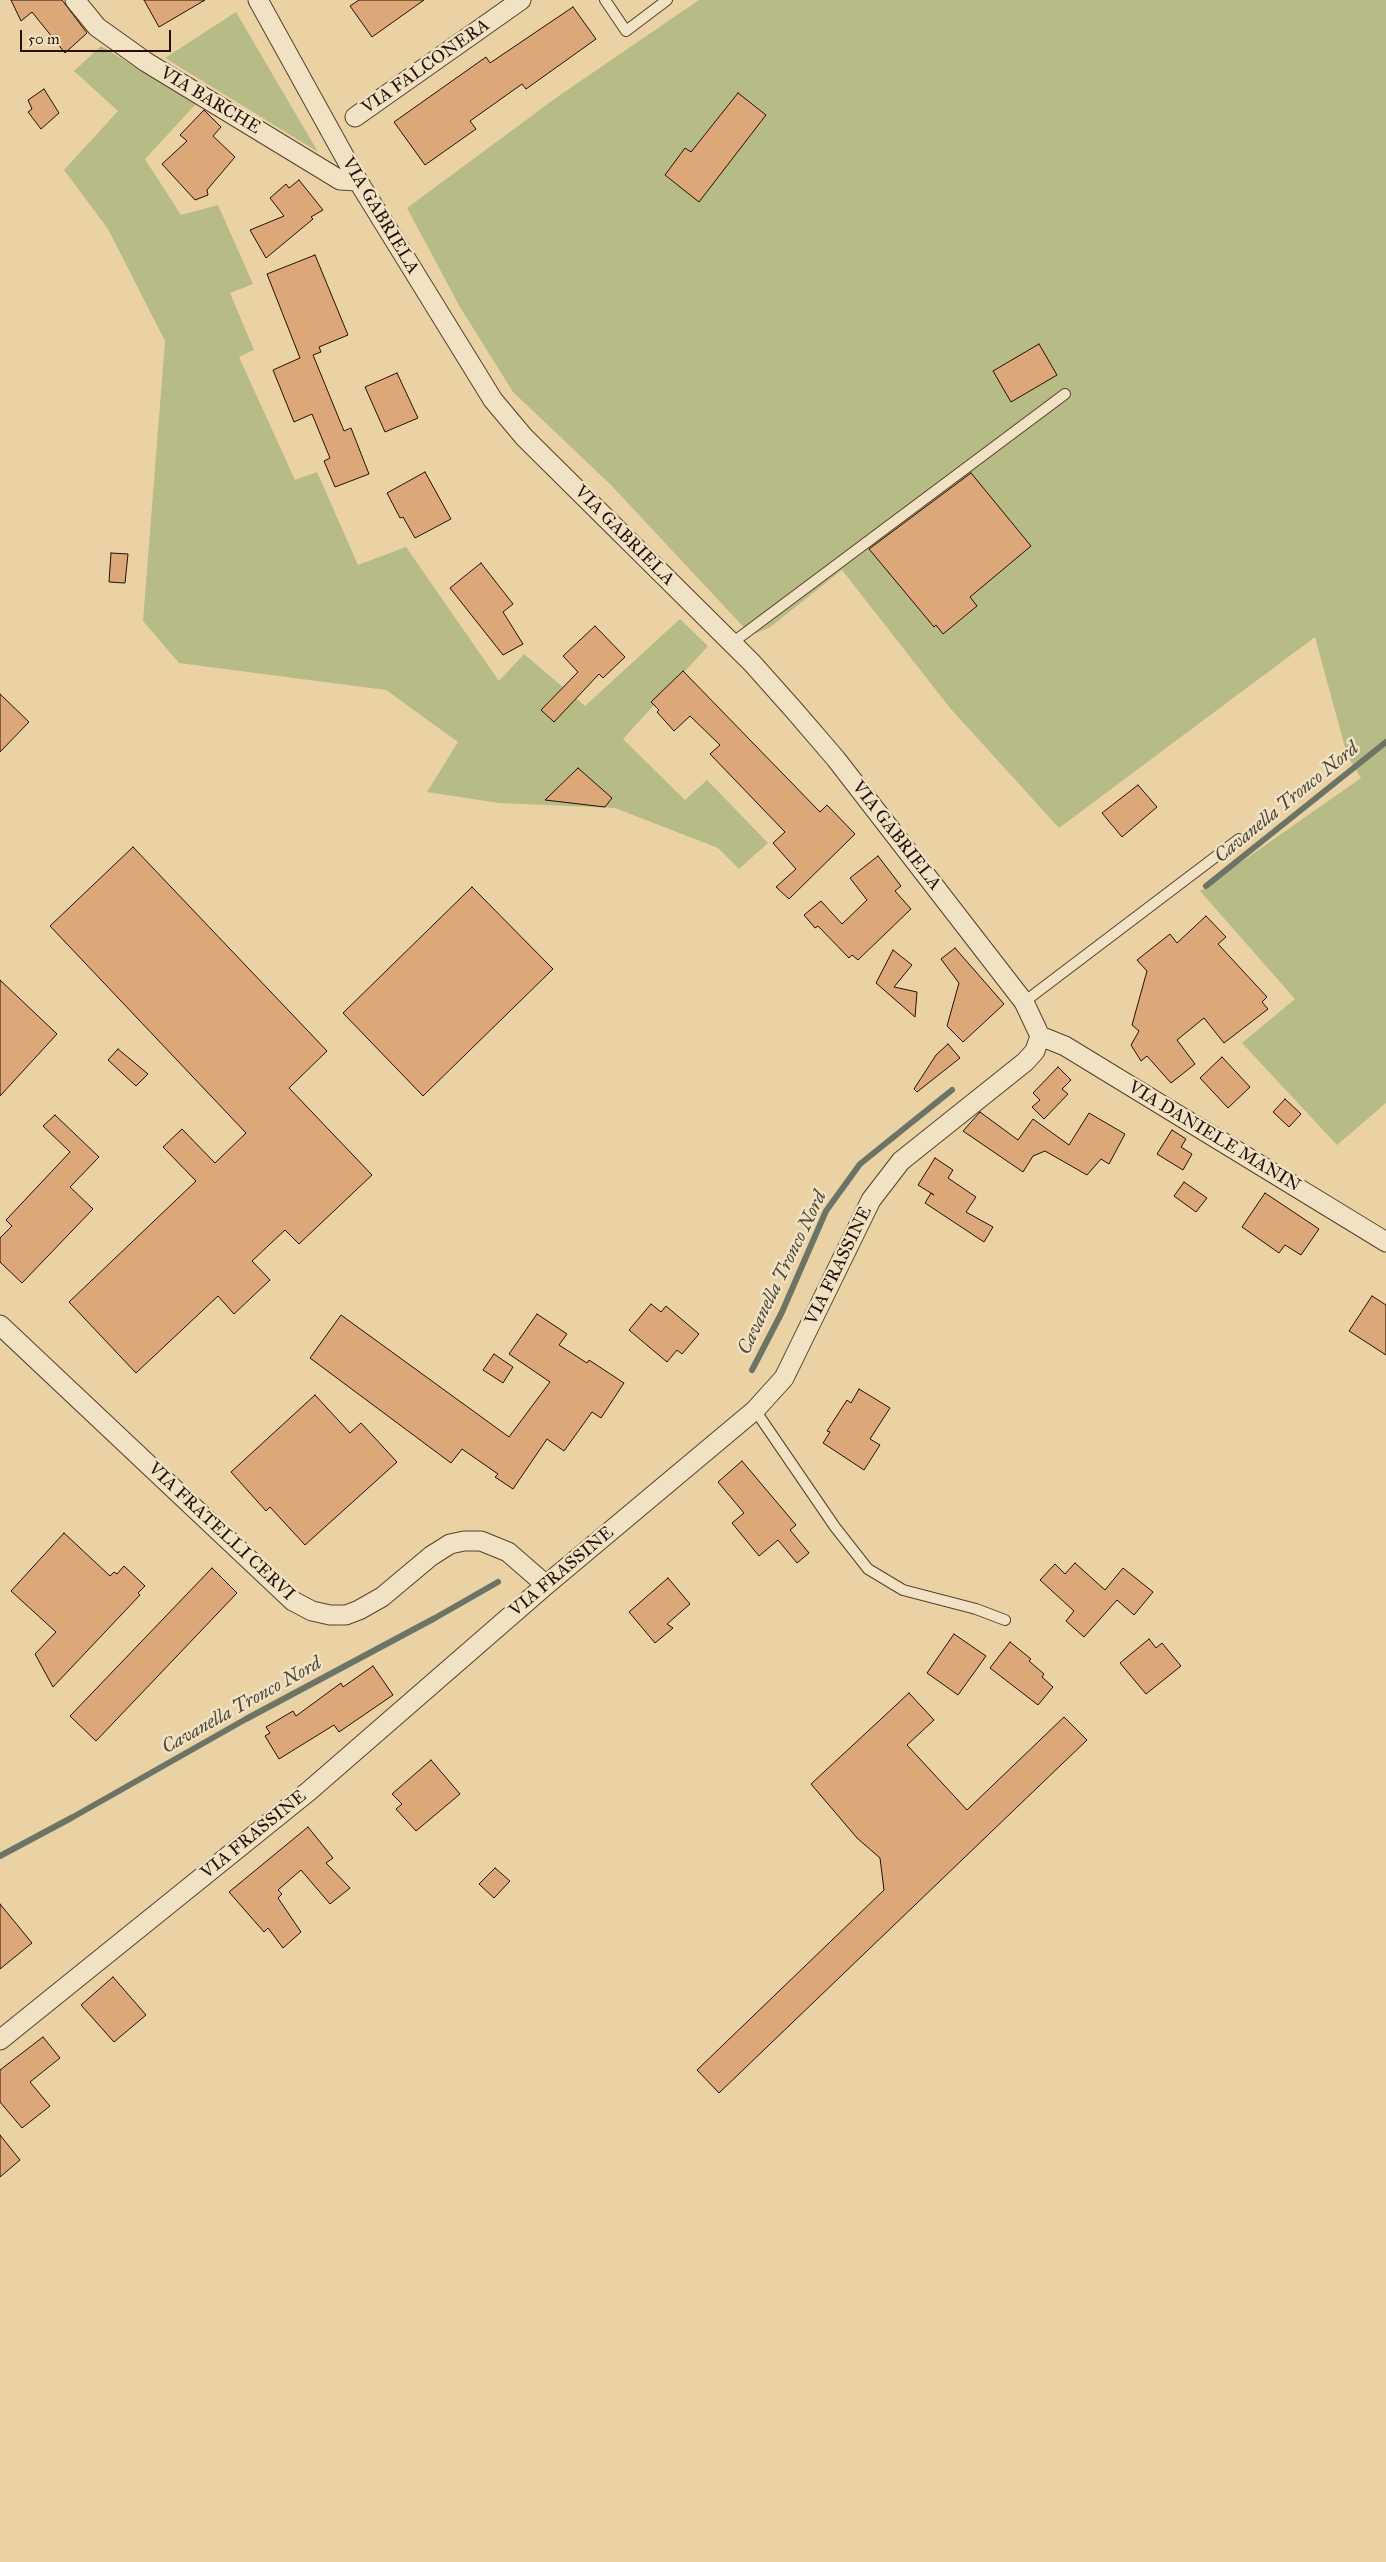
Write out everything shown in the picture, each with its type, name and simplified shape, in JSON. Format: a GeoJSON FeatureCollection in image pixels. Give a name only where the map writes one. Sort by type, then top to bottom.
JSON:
{"type":"FeatureCollection","features":[{"type":"Feature","properties":{"kind":"street","name":"VIA BARCHE"},"geometry":{"type":"LineString","coordinates":[[75,0],[97,27],[146,62],[340,180],[358,180]]}},
{"type":"Feature","properties":{"kind":"street","name":"VIA GABRIELA"},"geometry":{"type":"LineString","coordinates":[[258,0],[358,180],[493,400],[524,436],[732,643],[836,759],[1024,1002],[1040,1036]]}},
{"type":"Feature","properties":{"kind":"street","name":"VIA FALCONERA"},"geometry":{"type":"LineString","coordinates":[[355,117],[521,0]]}},
{"type":"Feature","properties":{"kind":"street","name":"VIA DANIELE MANIN"},"geometry":{"type":"LineString","coordinates":[[1040,1036],[1065,1046],[1386,1242]]}},
{"type":"Feature","properties":{"kind":"street","name":"VIA FRASSINE"},"geometry":{"type":"LineString","coordinates":[[0,2040],[309,1791],[546,1585],[756,1410],[784,1378],[871,1200],[883,1184],[901,1161],[1025,1062],[1035,1051],[1040,1036]]}},
{"type":"Feature","properties":{"kind":"street","name":"VIA FRATELLI CERVI"},"geometry":{"type":"LineString","coordinates":[[0,1325],[293,1601],[312,1611],[346,1615],[359,1610],[382,1597],[431,1556],[450,1544],[464,1541],[481,1541],[508,1552],[546,1585]]}},
{"type":"Feature","properties":{"kind":"lane"},"geometry":{"type":"LineString","coordinates":[[605,0],[626,31],[667,0]]}},
{"type":"Feature","properties":{"kind":"lane"},"geometry":{"type":"LineString","coordinates":[[732,643],[1065,394]]}},
{"type":"Feature","properties":{"kind":"lane"},"geometry":{"type":"LineString","coordinates":[[1024,1002],[1239,839]]}},
{"type":"Feature","properties":{"kind":"lane"},"geometry":{"type":"LineString","coordinates":[[756,1410],[835,1527],[868,1569],[903,1590],[976,1609],[1005,1620]]}},
{"type":"Feature","properties":{"kind":"green space"},"geometry":{"type":"Polygon","coordinates":[[[699,0],[1386,0],[1386,1103],[1337,1145],[1242,1043],[1295,999],[1200,891],[1361,778],[1347,755],[1315,637],[1059,828],[950,708],[842,570],[769,628],[751,635],[611,485],[513,392],[460,307],[407,208],[560,95],[699,0]]]}},
{"type":"Feature","properties":{"kind":"green space"},"geometry":{"type":"Polygon","coordinates":[[[236,12],[318,152],[165,58],[236,12]]]}},
{"type":"Feature","properties":{"kind":"green space"},"geometry":{"type":"Polygon","coordinates":[[[101,46],[196,104],[145,159],[181,215],[218,205],[253,284],[230,293],[254,350],[239,357],[295,480],[317,472],[358,565],[406,547],[499,681],[524,654],[585,706],[680,619],[708,646],[623,739],[685,800],[707,780],[768,843],[739,869],[718,848],[615,808],[499,803],[427,792],[458,742],[386,690],[179,663],[143,621],[165,341],[108,229],[64,170],[118,111],[74,71],[101,46]]]}},
{"type":"Feature","properties":{"kind":"building"},"geometry":{"type":"Polygon","coordinates":[[[11,0],[62,0],[87,33],[65,53],[32,12],[21,21],[11,0]]]}},
{"type":"Feature","properties":{"kind":"building"},"geometry":{"type":"Polygon","coordinates":[[[144,0],[205,0],[159,27],[144,0]]]}},
{"type":"Feature","properties":{"kind":"building"},"geometry":{"type":"Polygon","coordinates":[[[359,0],[424,0],[372,37],[350,6],[359,0]]]}},
{"type":"Feature","properties":{"kind":"building"},"geometry":{"type":"Polygon","coordinates":[[[573,7],[596,39],[526,89],[522,84],[470,121],[476,129],[425,165],[394,122],[486,57],[490,63],[573,7]]]}},
{"type":"Feature","properties":{"kind":"building"},"geometry":{"type":"Polygon","coordinates":[[[44,89],[59,113],[41,129],[28,112],[32,109],[28,100],[44,89]]]}},
{"type":"Feature","properties":{"kind":"building"},"geometry":{"type":"Polygon","coordinates":[[[738,93],[766,115],[699,202],[665,175],[685,148],[691,152],[738,93]]]}},
{"type":"Feature","properties":{"kind":"building"},"geometry":{"type":"Polygon","coordinates":[[[204,110],[221,127],[213,136],[235,157],[207,190],[208,195],[195,200],[162,164],[187,141],[180,135],[204,110]]]}},
{"type":"Feature","properties":{"kind":"building"},"geometry":{"type":"Polygon","coordinates":[[[299,180],[323,210],[311,217],[313,219],[266,258],[250,230],[284,216],[270,198],[286,184],[289,188],[299,180]]]}},
{"type":"Feature","properties":{"kind":"building"},"geometry":{"type":"Polygon","coordinates":[[[315,255],[348,335],[319,347],[321,352],[313,355],[344,431],[351,428],[369,474],[335,487],[324,461],[330,458],[312,414],[294,422],[273,370],[300,358],[267,274],[315,255]]]}},
{"type":"Feature","properties":{"kind":"building"},"geometry":{"type":"Polygon","coordinates":[[[1039,344],[1057,375],[1011,402],[993,371],[1039,344]]]}},
{"type":"Feature","properties":{"kind":"building"},"geometry":{"type":"Polygon","coordinates":[[[397,373],[418,418],[385,432],[365,387],[397,373]]]}},
{"type":"Feature","properties":{"kind":"building"},"geometry":{"type":"Polygon","coordinates":[[[425,472],[451,519],[415,538],[403,517],[400,518],[387,493],[425,472]]]}},
{"type":"Feature","properties":{"kind":"building"},"geometry":{"type":"Polygon","coordinates":[[[971,473],[1031,546],[970,597],[977,606],[943,634],[936,625],[934,627],[869,549],[971,473]]]}},
{"type":"Feature","properties":{"kind":"building"},"geometry":{"type":"Polygon","coordinates":[[[111,553],[128,554],[125,583],[109,582],[111,553]]]}},
{"type":"Feature","properties":{"kind":"building"},"geometry":{"type":"Polygon","coordinates":[[[481,563],[513,604],[503,612],[523,644],[503,655],[450,588],[481,563]]]}},
{"type":"Feature","properties":{"kind":"building"},"geometry":{"type":"Polygon","coordinates":[[[595,626],[625,657],[603,678],[599,674],[554,722],[541,710],[578,672],[563,656],[595,626]]]}},
{"type":"Feature","properties":{"kind":"building"},"geometry":{"type":"Polygon","coordinates":[[[683,671],[820,812],[827,805],[855,834],[789,899],[776,887],[796,869],[773,843],[785,832],[710,754],[720,745],[690,716],[674,731],[657,712],[659,710],[651,702],[683,671]]]}},
{"type":"Feature","properties":{"kind":"building"},"geometry":{"type":"Polygon","coordinates":[[[0,694],[29,722],[0,752],[0,694]]]}},
{"type":"Feature","properties":{"kind":"building"},"geometry":{"type":"Polygon","coordinates":[[[578,768],[612,798],[605,807],[545,800],[578,768]]]}},
{"type":"Feature","properties":{"kind":"building"},"geometry":{"type":"Polygon","coordinates":[[[1138,785],[1157,807],[1122,837],[1102,813],[1138,785]]]}},
{"type":"Feature","properties":{"kind":"building"},"geometry":{"type":"Polygon","coordinates":[[[133,847],[327,1051],[289,1088],[372,1175],[299,1244],[285,1230],[252,1261],[270,1280],[234,1314],[218,1296],[136,1373],[69,1302],[196,1181],[163,1147],[182,1129],[215,1163],[246,1133],[50,926],[133,847]]]}},
{"type":"Feature","properties":{"kind":"building"},"geometry":{"type":"Polygon","coordinates":[[[878,856],[901,886],[895,891],[911,909],[858,960],[852,955],[849,958],[818,926],[815,928],[804,915],[821,901],[842,924],[867,900],[850,878],[878,856]]]}},
{"type":"Feature","properties":{"kind":"building"},"geometry":{"type":"Polygon","coordinates":[[[472,887],[553,969],[423,1096],[343,1013],[472,887]]]}},
{"type":"Feature","properties":{"kind":"building"},"geometry":{"type":"Polygon","coordinates":[[[1206,916],[1226,937],[1218,944],[1267,997],[1262,1002],[1268,1009],[1224,1043],[1204,1018],[1177,1040],[1195,1064],[1171,1083],[1147,1056],[1141,1061],[1131,1045],[1139,1031],[1132,1025],[1147,971],[1137,960],[1170,934],[1177,943],[1206,916]]]}},
{"type":"Feature","properties":{"kind":"building"},"geometry":{"type":"Polygon","coordinates":[[[955,948],[1004,1004],[963,1042],[947,1026],[959,983],[941,959],[955,948]]]}},
{"type":"Feature","properties":{"kind":"building"},"geometry":{"type":"Polygon","coordinates":[[[893,950],[912,965],[894,987],[917,992],[915,1017],[876,983],[893,950]]]}},
{"type":"Feature","properties":{"kind":"building"},"geometry":{"type":"Polygon","coordinates":[[[0,980],[57,1034],[0,1096],[0,980]]]}},
{"type":"Feature","properties":{"kind":"building"},"geometry":{"type":"Polygon","coordinates":[[[948,1044],[960,1058],[917,1092],[914,1089],[936,1055],[948,1044]]]}},
{"type":"Feature","properties":{"kind":"building"},"geometry":{"type":"Polygon","coordinates":[[[118,1049],[148,1074],[136,1086],[108,1060],[118,1049]]]}},
{"type":"Feature","properties":{"kind":"building"},"geometry":{"type":"Polygon","coordinates":[[[1222,1057],[1250,1087],[1228,1108],[1200,1078],[1222,1057]]]}},
{"type":"Feature","properties":{"kind":"building"},"geometry":{"type":"Polygon","coordinates":[[[1058,1067],[1071,1080],[1062,1089],[1068,1094],[1044,1119],[1032,1107],[1040,1100],[1033,1093],[1058,1067]]]}},
{"type":"Feature","properties":{"kind":"building"},"geometry":{"type":"Polygon","coordinates":[[[1285,1099],[1301,1114],[1289,1127],[1273,1112],[1285,1099]]]}},
{"type":"Feature","properties":{"kind":"building"},"geometry":{"type":"Polygon","coordinates":[[[980,1112],[1018,1140],[1033,1119],[1069,1145],[1089,1113],[1125,1134],[1109,1164],[1101,1159],[1087,1175],[1045,1151],[1033,1156],[1023,1172],[963,1131],[980,1112]]]}},
{"type":"Feature","properties":{"kind":"building"},"geometry":{"type":"Polygon","coordinates":[[[55,1115],[99,1157],[70,1187],[93,1209],[22,1283],[0,1262],[0,1238],[12,1226],[6,1220],[70,1152],[43,1126],[55,1115]]]}},
{"type":"Feature","properties":{"kind":"building"},"geometry":{"type":"Polygon","coordinates":[[[1172,1130],[1186,1139],[1181,1147],[1192,1154],[1183,1170],[1157,1154],[1172,1130]]]}},
{"type":"Feature","properties":{"kind":"building"},"geometry":{"type":"Polygon","coordinates":[[[935,1158],[953,1170],[948,1178],[976,1197],[966,1212],[993,1227],[984,1242],[925,1203],[931,1193],[918,1185],[935,1158]]]}},
{"type":"Feature","properties":{"kind":"building"},"geometry":{"type":"Polygon","coordinates":[[[1184,1182],[1207,1198],[1196,1212],[1174,1196],[1184,1182]]]}},
{"type":"Feature","properties":{"kind":"building"},"geometry":{"type":"Polygon","coordinates":[[[1265,1193],[1319,1229],[1301,1255],[1285,1245],[1279,1253],[1242,1227],[1265,1193]]]}},
{"type":"Feature","properties":{"kind":"building"},"geometry":{"type":"Polygon","coordinates":[[[1372,1296],[1386,1305],[1386,1355],[1349,1331],[1372,1296]]]}},
{"type":"Feature","properties":{"kind":"building"},"geometry":{"type":"Polygon","coordinates":[[[651,1304],[661,1312],[666,1306],[699,1334],[682,1354],[677,1350],[667,1362],[629,1330],[651,1304]]]}},
{"type":"Feature","properties":{"kind":"building"},"geometry":{"type":"Polygon","coordinates":[[[537,1314],[567,1334],[559,1345],[587,1363],[589,1360],[624,1383],[601,1418],[592,1412],[564,1451],[547,1439],[513,1489],[495,1477],[498,1474],[462,1449],[451,1463],[310,1358],[341,1315],[509,1437],[550,1382],[509,1354],[537,1314]]]}},
{"type":"Feature","properties":{"kind":"building"},"geometry":{"type":"Polygon","coordinates":[[[494,1354],[513,1367],[503,1383],[483,1370],[494,1354]]]}},
{"type":"Feature","properties":{"kind":"building"},"geometry":{"type":"Polygon","coordinates":[[[859,1389],[890,1408],[870,1439],[880,1445],[864,1470],[823,1443],[830,1432],[827,1431],[847,1400],[851,1403],[859,1389]]]}},
{"type":"Feature","properties":{"kind":"building"},"geometry":{"type":"Polygon","coordinates":[[[315,1395],[350,1433],[361,1423],[397,1462],[305,1545],[270,1507],[266,1511],[231,1472],[315,1395]]]}},
{"type":"Feature","properties":{"kind":"building"},"geometry":{"type":"Polygon","coordinates":[[[742,1461],[796,1525],[790,1530],[809,1553],[797,1563],[778,1540],[759,1556],[732,1523],[744,1513],[718,1482],[742,1461]]]}},
{"type":"Feature","properties":{"kind":"building"},"geometry":{"type":"Polygon","coordinates":[[[64,1533],[110,1576],[114,1572],[117,1574],[124,1566],[145,1586],[138,1593],[140,1595],[53,1687],[35,1654],[56,1632],[11,1591],[64,1533]]]}},
{"type":"Feature","properties":{"kind":"building"},"geometry":{"type":"Polygon","coordinates":[[[1075,1563],[1105,1590],[1123,1568],[1153,1592],[1134,1615],[1117,1600],[1084,1637],[1066,1621],[1074,1611],[1040,1580],[1055,1564],[1065,1574],[1075,1563]]]}},
{"type":"Feature","properties":{"kind":"building"},"geometry":{"type":"Polygon","coordinates":[[[212,1568],[237,1593],[96,1741],[70,1716],[212,1568]]]}},
{"type":"Feature","properties":{"kind":"building"},"geometry":{"type":"Polygon","coordinates":[[[668,1578],[690,1604],[667,1624],[673,1628],[655,1643],[629,1612],[668,1578]]]}},
{"type":"Feature","properties":{"kind":"building"},"geometry":{"type":"Polygon","coordinates":[[[954,1634],[986,1656],[958,1695],[927,1673],[954,1634]]]}},
{"type":"Feature","properties":{"kind":"building"},"geometry":{"type":"Polygon","coordinates":[[[1149,1639],[1156,1648],[1162,1643],[1181,1666],[1146,1694],[1120,1663],[1149,1639]]]}},
{"type":"Feature","properties":{"kind":"building"},"geometry":{"type":"Polygon","coordinates":[[[1010,1642],[1031,1659],[1029,1661],[1044,1674],[1042,1677],[1053,1687],[1038,1705],[990,1668],[1010,1642]]]}},
{"type":"Feature","properties":{"kind":"building"},"geometry":{"type":"Polygon","coordinates":[[[373,1666],[393,1695],[339,1732],[334,1725],[279,1759],[265,1736],[270,1733],[266,1727],[293,1711],[296,1716],[341,1683],[343,1687],[373,1666]]]}},
{"type":"Feature","properties":{"kind":"building"},"geometry":{"type":"Polygon","coordinates":[[[909,1693],[934,1720],[907,1745],[967,1810],[1064,1717],[1087,1740],[719,2093],[697,2070],[884,1890],[880,1858],[857,1838],[811,1784],[909,1693]]]}},
{"type":"Feature","properties":{"kind":"building"},"geometry":{"type":"Polygon","coordinates":[[[431,1760],[460,1794],[416,1831],[396,1809],[402,1804],[392,1794],[431,1760]]]}},
{"type":"Feature","properties":{"kind":"building"},"geometry":{"type":"Polygon","coordinates":[[[308,1827],[333,1858],[326,1863],[350,1888],[330,1904],[301,1870],[278,1890],[282,1894],[278,1898],[301,1932],[283,1948],[268,1928],[264,1932],[229,1892],[308,1827]]]}},
{"type":"Feature","properties":{"kind":"building"},"geometry":{"type":"Polygon","coordinates":[[[495,1868],[510,1881],[494,1898],[479,1884],[495,1868]]]}},
{"type":"Feature","properties":{"kind":"building"},"geometry":{"type":"Polygon","coordinates":[[[0,1904],[32,1943],[0,1969],[0,1904]]]}},
{"type":"Feature","properties":{"kind":"building"},"geometry":{"type":"Polygon","coordinates":[[[113,1977],[146,2015],[114,2042],[81,2005],[113,1977]]]}},
{"type":"Feature","properties":{"kind":"building"},"geometry":{"type":"Polygon","coordinates":[[[43,2037],[60,2058],[30,2082],[50,2106],[22,2128],[0,2102],[0,2070],[43,2037]]]}},
{"type":"Feature","properties":{"kind":"building"},"geometry":{"type":"Polygon","coordinates":[[[0,2135],[20,2160],[0,2177],[0,2135]]]}},
{"type":"Feature","properties":{"kind":"waterway","name":"Cavanella Tronco Nord"},"geometry":{"type":"LineString","coordinates":[[1206,886],[1386,742]]}},
{"type":"Feature","properties":{"kind":"waterway","name":"Cavanella Tronco Nord"},"geometry":{"type":"LineString","coordinates":[[752,1370],[782,1312],[826,1211],[860,1164],[952,1090]]}},
{"type":"Feature","properties":{"kind":"waterway","name":"Cavanella Tronco Nord"},"geometry":{"type":"LineString","coordinates":[[0,1856],[498,1582]]}}]}
